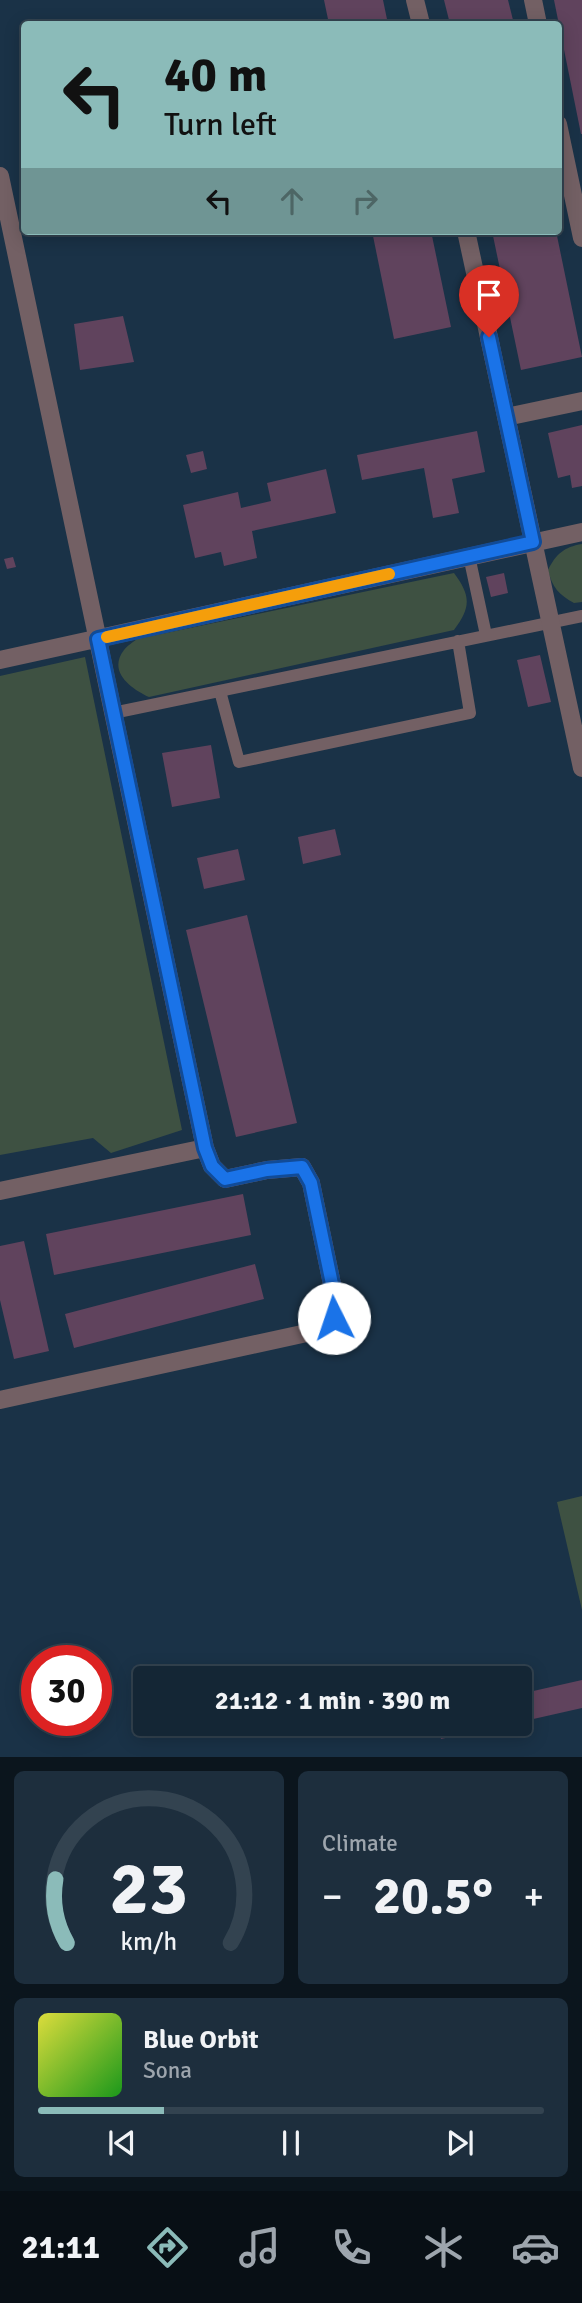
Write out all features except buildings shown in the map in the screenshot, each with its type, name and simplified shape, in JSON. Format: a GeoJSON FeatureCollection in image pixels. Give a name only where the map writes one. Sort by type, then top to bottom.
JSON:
{"type":"FeatureCollection","features":[{"type":"Feature","properties":{"kind":"street"},"geometry":{"type":"LineString","coordinates":[[415,0],[420,21]]}},
{"type":"Feature","properties":{"kind":"street"},"geometry":{"type":"LineString","coordinates":[[533,0],[537,21]]}},
{"type":"Feature","properties":{"kind":"street"},"geometry":{"type":"LineString","coordinates":[[562,143],[582,238]]}},
{"type":"Feature","properties":{"kind":"street"},"geometry":{"type":"LineString","coordinates":[[0,176],[205,1148],[212,1166],[225,1179],[267,1170],[302,1167],[311,1183],[337,1308],[334,1318],[325,1329],[0,1400]]}},
{"type":"Feature","properties":{"kind":"street"},"geometry":{"type":"LineString","coordinates":[[467,235],[582,768]]}},
{"type":"Feature","properties":{"kind":"street"},"geometry":{"type":"LineString","coordinates":[[506,417],[582,401]]}},
{"type":"Feature","properties":{"kind":"street"},"geometry":{"type":"LineString","coordinates":[[0,660],[582,532]]}},
{"type":"Feature","properties":{"kind":"street"},"geometry":{"type":"LineString","coordinates":[[0,1191],[205,1148]]}},
{"type":"Feature","properties":{"kind":"lane"},"geometry":{"type":"LineString","coordinates":[[469,556],[486,635]]}},
{"type":"Feature","properties":{"kind":"lane"},"geometry":{"type":"LineString","coordinates":[[113,713],[582,616]]}},
{"type":"Feature","properties":{"kind":"lane"},"geometry":{"type":"LineString","coordinates":[[220,691],[239,762],[470,713],[458,641]]}},
{"type":"Feature","properties":{"kind":"green space"},"geometry":{"type":"Polygon","coordinates":[[[582,544],[582,602],[574,603],[557,590],[548,570],[561,552],[582,544]]]}},
{"type":"Feature","properties":{"kind":"green space"},"geometry":{"type":"Polygon","coordinates":[[[454,573],[464,588],[467,601],[464,615],[454,630],[149,697],[124,679],[118,666],[119,658],[125,649],[137,639],[454,573]]]}},
{"type":"Feature","properties":{"kind":"green space"},"geometry":{"type":"Polygon","coordinates":[[[85,657],[182,1130],[111,1153],[93,1138],[0,1155],[0,676],[85,657]]]}},
{"type":"Feature","properties":{"kind":"green space"},"geometry":{"type":"Polygon","coordinates":[[[582,1496],[582,1610],[557,1502],[582,1496]]]}},
{"type":"Feature","properties":{"kind":"slow traffic"},"geometry":{"type":"LineString","coordinates":[[107,637],[389,574]]}},
{"type":"Feature","properties":{"kind":"route"},"geometry":{"type":"LineString","coordinates":[[334,1318],[337,1308],[311,1183],[302,1167],[267,1170],[225,1179],[212,1166],[205,1148],[98,639],[533,542],[489,337]]}}]}
